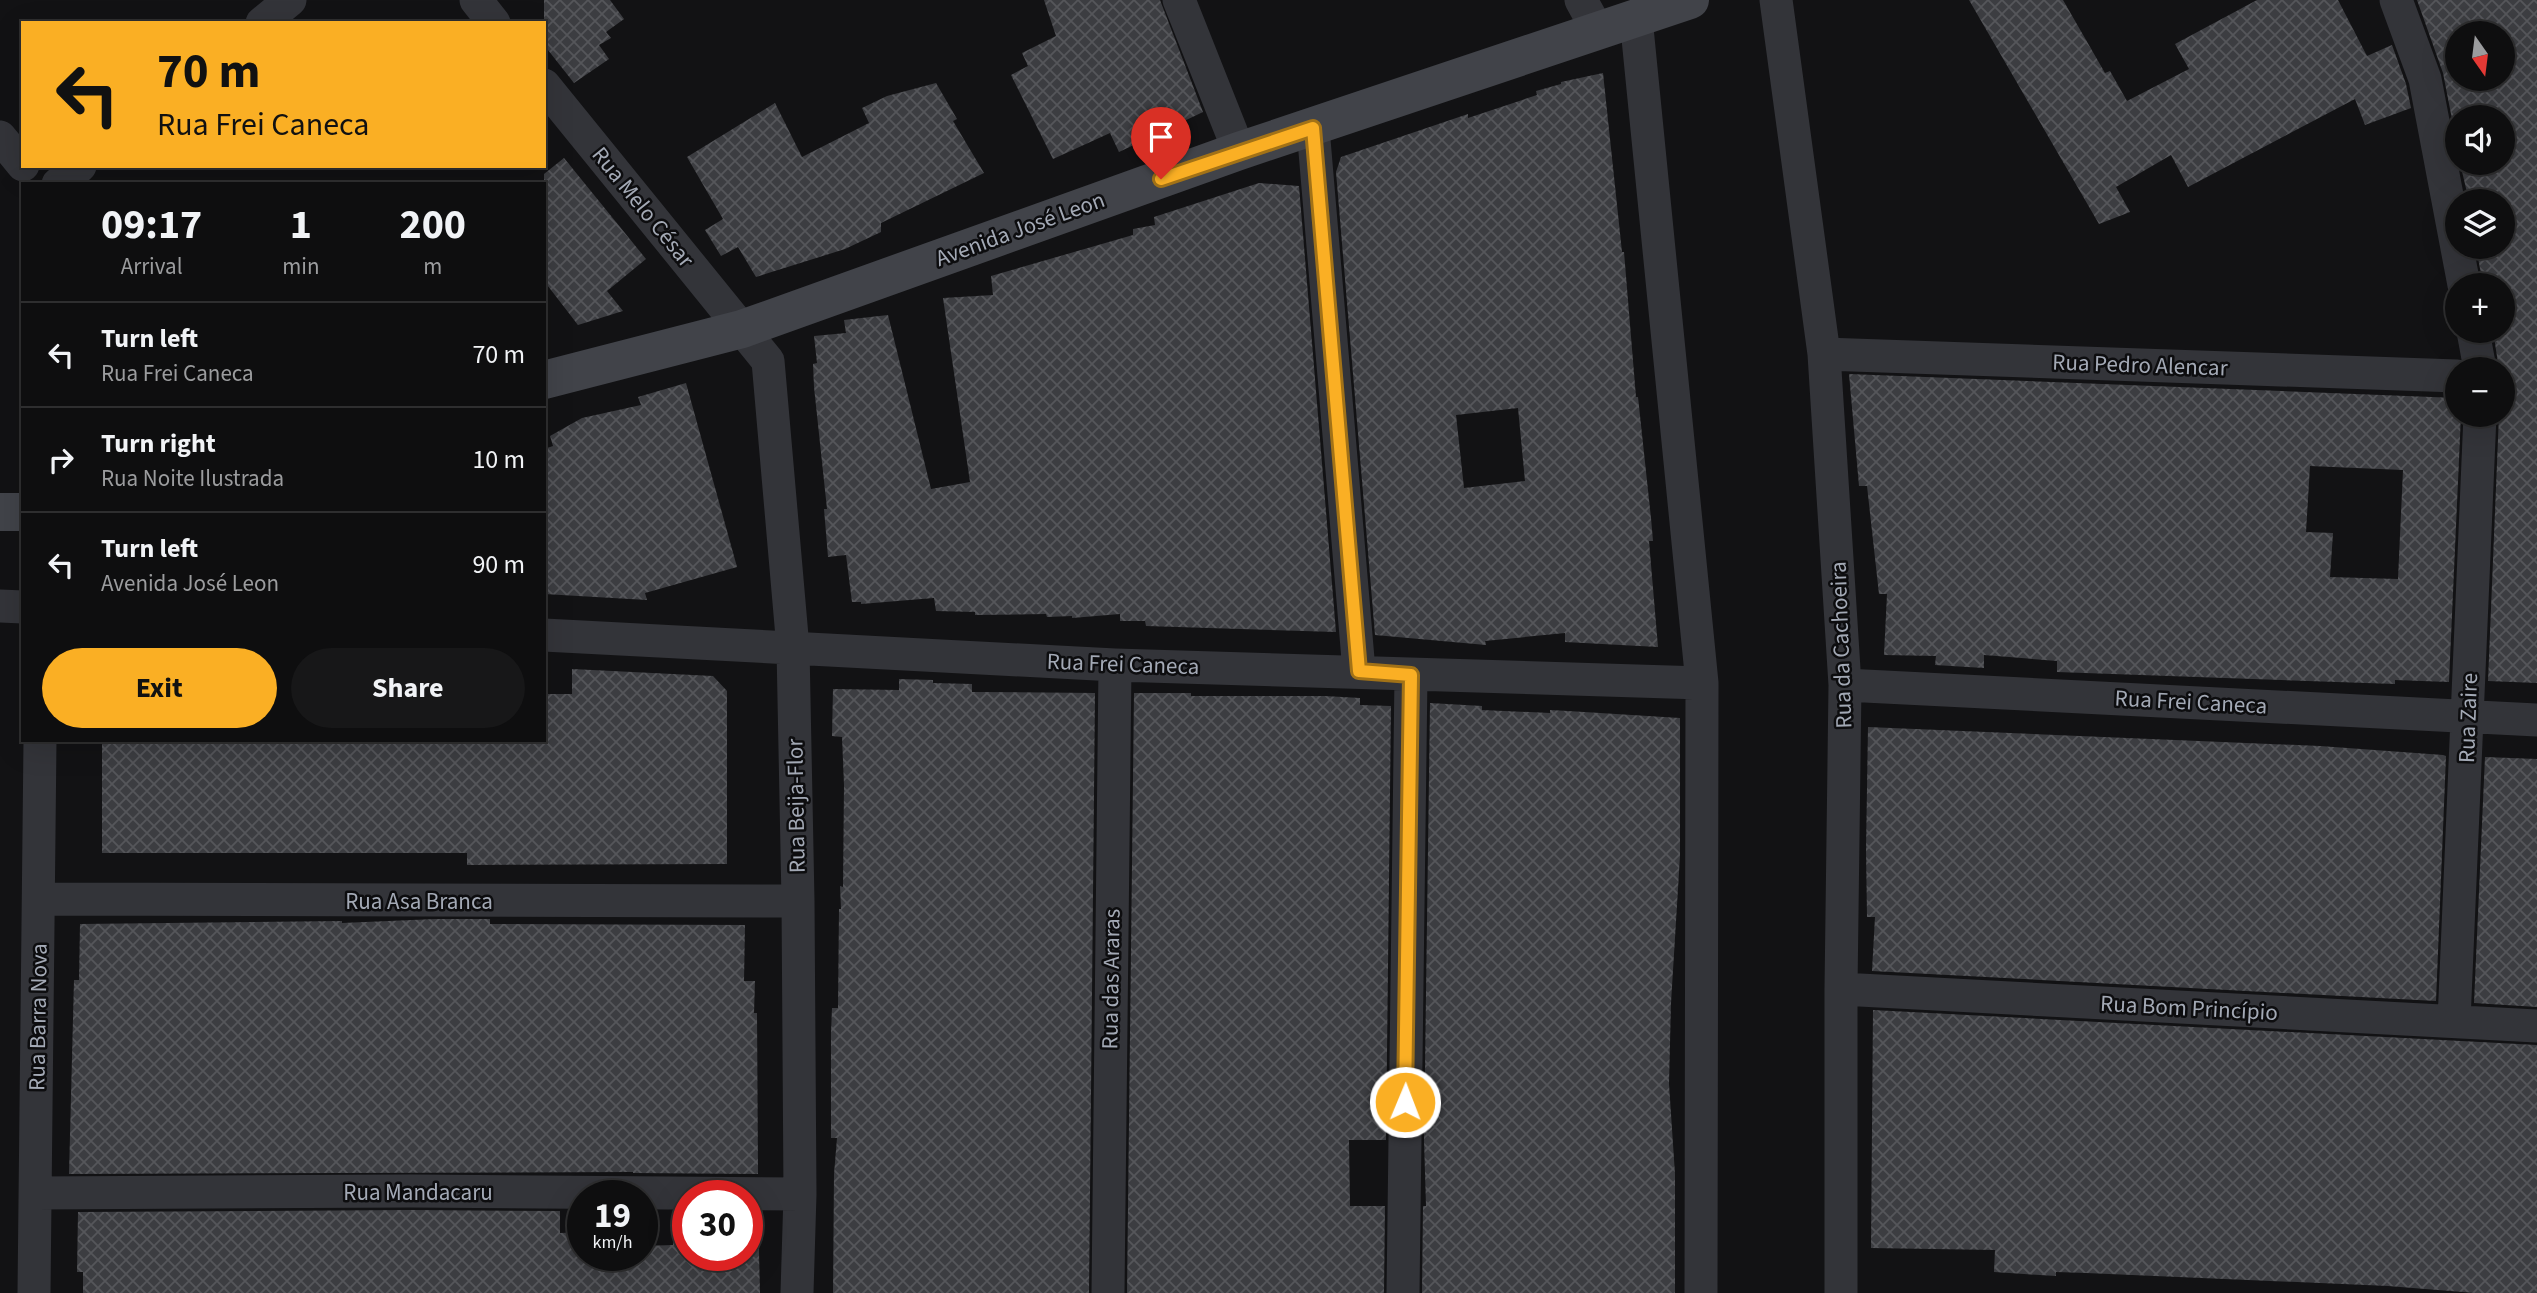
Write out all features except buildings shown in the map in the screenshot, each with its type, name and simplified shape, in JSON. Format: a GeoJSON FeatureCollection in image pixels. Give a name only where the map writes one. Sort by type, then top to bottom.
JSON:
{"type":"FeatureCollection","features":[{"type":"Feature","properties":{"kind":"main road","name":"Avenida José Leon"},"geometry":{"type":"LineString","coordinates":[[546,379],[742,329],[1239,151],[1313,128],[1589,16],[1636,18],[1681,3]]}},
{"type":"Feature","properties":{"kind":"main road"},"geometry":{"type":"LineString","coordinates":[[0,512],[21,512]]}},
{"type":"Feature","properties":{"kind":"street"},"geometry":{"type":"LineString","coordinates":[[475,0],[492,21]]}},
{"type":"Feature","properties":{"kind":"street"},"geometry":{"type":"LineString","coordinates":[[1179,0],[1239,151]]}},
{"type":"Feature","properties":{"kind":"street","name":"Rua da Cachoeira"},"geometry":{"type":"LineString","coordinates":[[1776,0],[1824,354],[1845,685],[1841,1293]]}},
{"type":"Feature","properties":{"kind":"street"},"geometry":{"type":"LineString","coordinates":[[2396,0],[2425,79],[2462,273]]}},
{"type":"Feature","properties":{"kind":"street"},"geometry":{"type":"LineString","coordinates":[[1636,18],[1703,682],[1701,1293]]}},
{"type":"Feature","properties":{"kind":"street","name":"Rua Melo César"},"geometry":{"type":"LineString","coordinates":[[546,87],[742,329]]}},
{"type":"Feature","properties":{"kind":"street"},"geometry":{"type":"LineString","coordinates":[[1313,128],[1359,671]]}},
{"type":"Feature","properties":{"kind":"street"},"geometry":{"type":"LineString","coordinates":[[0,137],[21,163]]}},
{"type":"Feature","properties":{"kind":"street"},"geometry":{"type":"LineString","coordinates":[[26,168],[37,182]]}},
{"type":"Feature","properties":{"kind":"street"},"geometry":{"type":"LineString","coordinates":[[60,182],[78,168]]}},
{"type":"Feature","properties":{"kind":"street","name":"Rua Beija-Flor"},"geometry":{"type":"LineString","coordinates":[[742,329],[768,361],[793,648],[800,1194],[797,1293]]}},
{"type":"Feature","properties":{"kind":"street","name":"Rua Pedro Alencar"},"geometry":{"type":"LineString","coordinates":[[1824,354],[2445,376]]}},
{"type":"Feature","properties":{"kind":"street","name":"Rua Zaire"},"geometry":{"type":"LineString","coordinates":[[2454,1021],[2479,427]]}},
{"type":"Feature","properties":{"kind":"street"},"geometry":{"type":"LineString","coordinates":[[0,606],[21,607]]}},
{"type":"Feature","properties":{"kind":"street","name":"Rua Frei Caneca"},"geometry":{"type":"LineString","coordinates":[[546,635],[1115,665],[1703,682]]}},
{"type":"Feature","properties":{"kind":"street","name":"Rua das Araras"},"geometry":{"type":"LineString","coordinates":[[1108,1293],[1115,665]]}},
{"type":"Feature","properties":{"kind":"street"},"geometry":{"type":"LineString","coordinates":[[1404,1293],[1411,675]]}},
{"type":"Feature","properties":{"kind":"street","name":"Rua Frei Caneca"},"geometry":{"type":"LineString","coordinates":[[1845,685],[2537,720]]}},
{"type":"Feature","properties":{"kind":"street","name":"Rua Barra Nova"},"geometry":{"type":"LineString","coordinates":[[34,1293],[40,742]]}},
{"type":"Feature","properties":{"kind":"street","name":"Rua Asa Branca"},"geometry":{"type":"LineString","coordinates":[[39,899],[798,901]]}},
{"type":"Feature","properties":{"kind":"street","name":"Rua Bom Princípio"},"geometry":{"type":"LineString","coordinates":[[1841,989],[2537,1026]]}},
{"type":"Feature","properties":{"kind":"street","name":"Rua Mandacaru"},"geometry":{"type":"LineString","coordinates":[[36,1194],[425,1191],[800,1194]]}},
{"type":"Feature","properties":{"kind":"route"},"geometry":{"type":"LineString","coordinates":[[1161,179],[1313,128],[1359,671],[1411,675],[1405,1102]]}}]}
